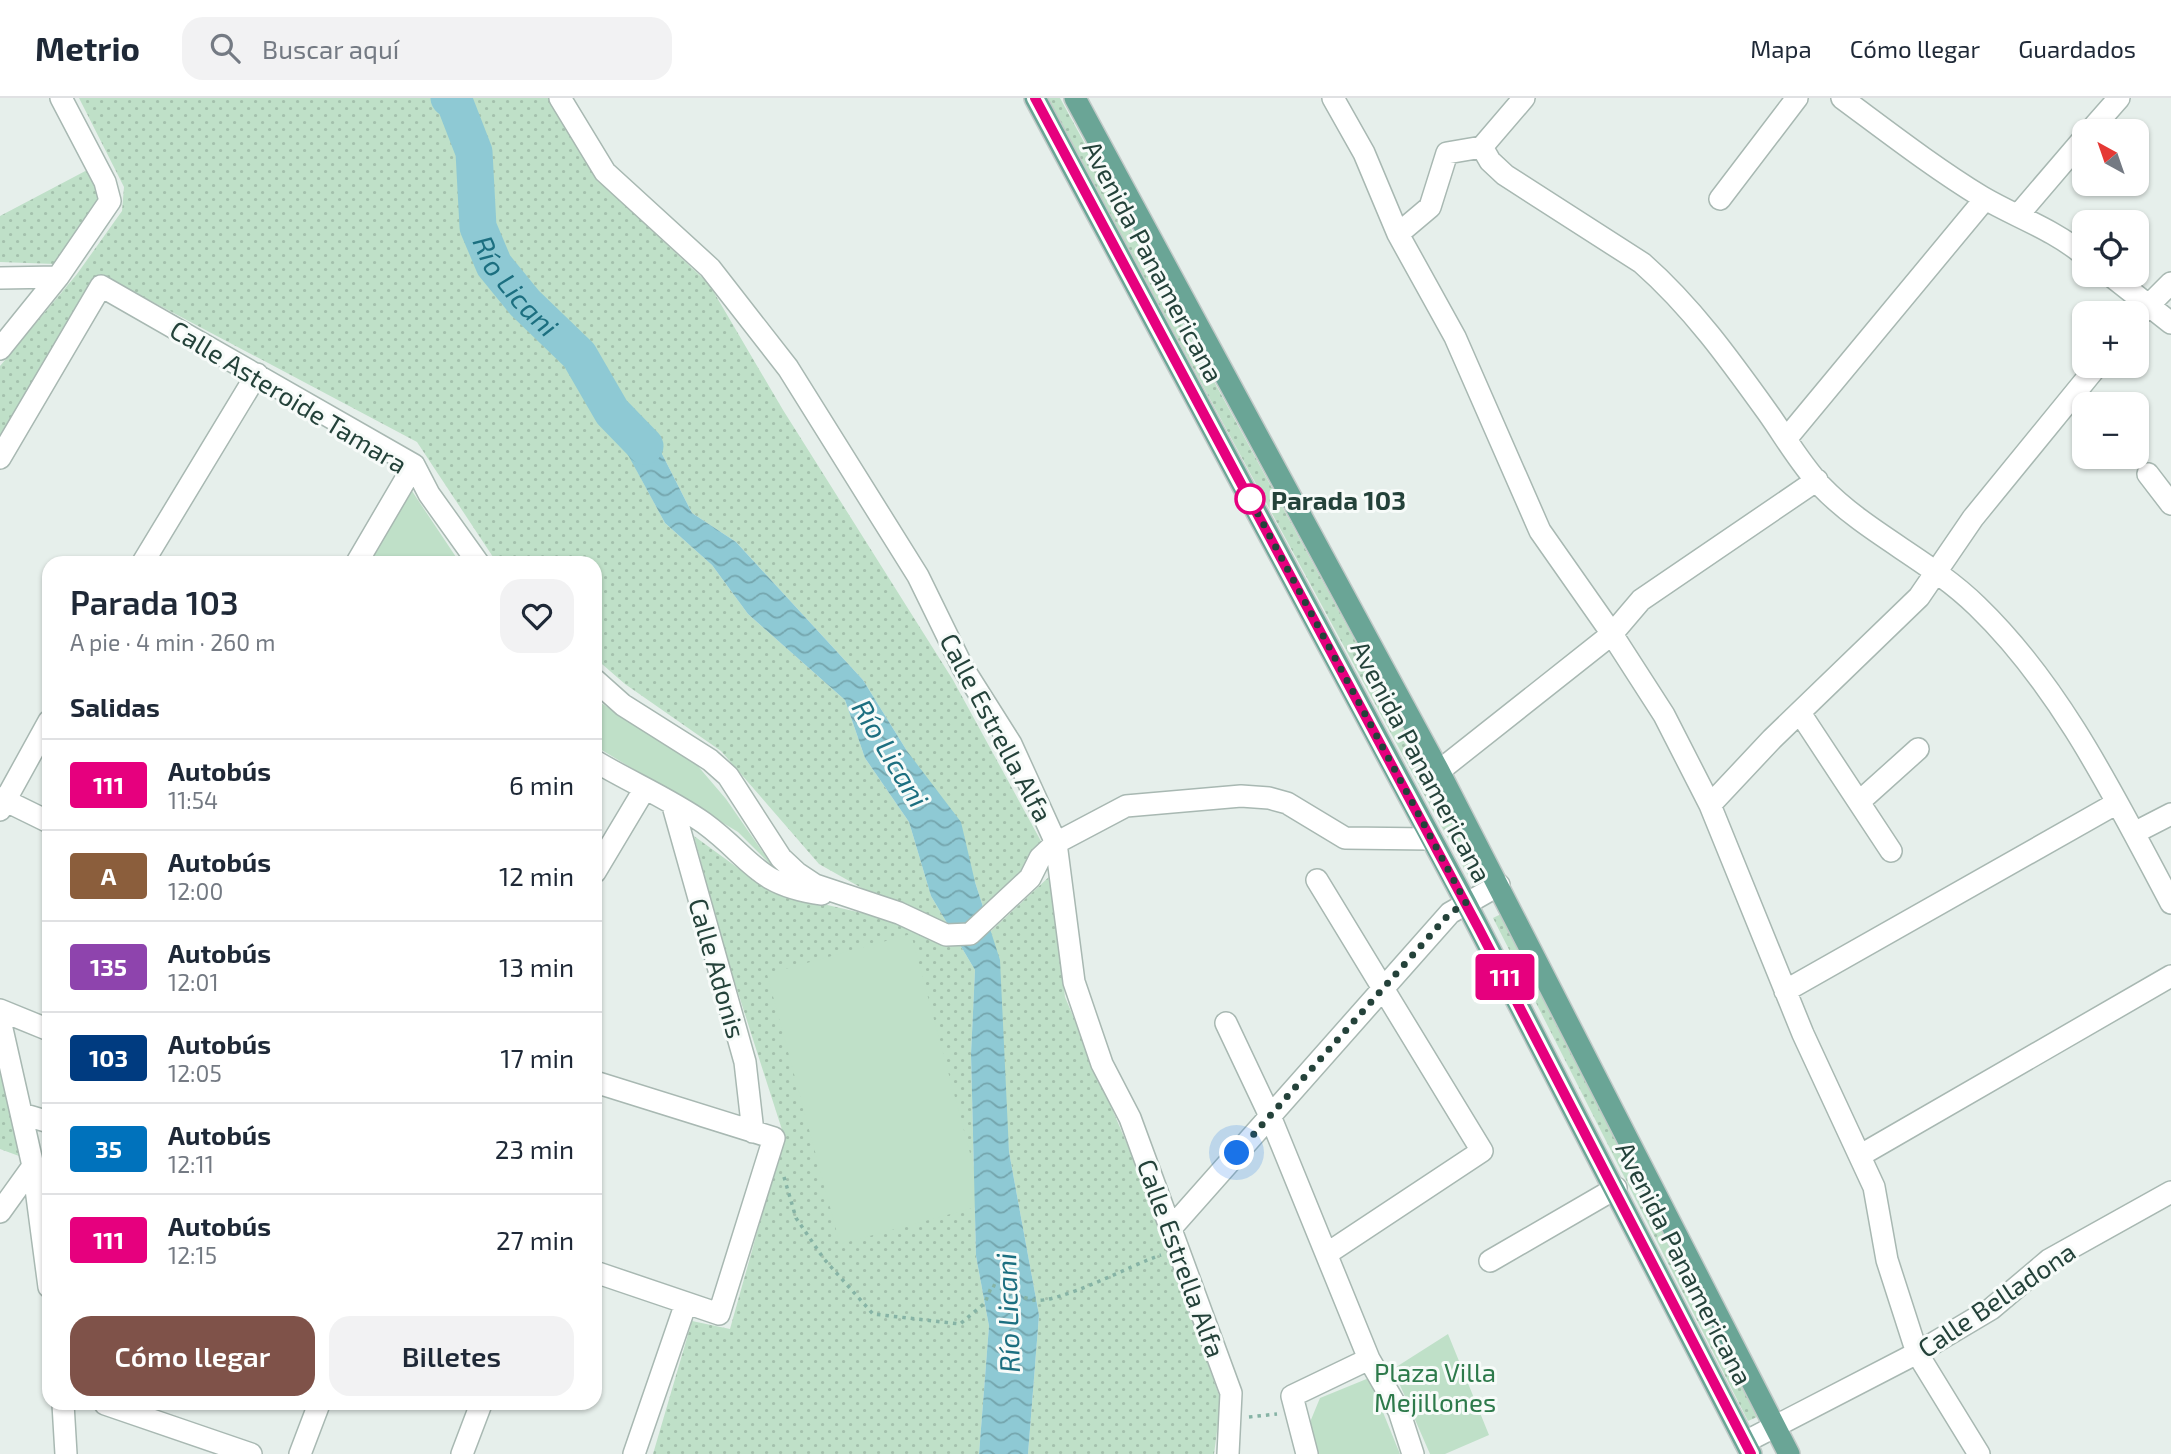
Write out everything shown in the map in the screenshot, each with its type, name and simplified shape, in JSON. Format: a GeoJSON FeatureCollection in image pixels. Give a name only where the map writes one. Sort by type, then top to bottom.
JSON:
{"type":"FeatureCollection","features":[{"type":"Feature","properties":{"kind":"main road","name":"Avenida Panamericana"},"geometry":{"type":"LineString","coordinates":[[1035,98],[1466,903],[1616,1188],[1748,1448]]}},
{"type":"Feature","properties":{"kind":"main road","name":"Avenida Panamericana"},"geometry":{"type":"LineString","coordinates":[[1075,98],[1499,884],[1789,1454]]}},
{"type":"Feature","properties":{"kind":"street"},"geometry":{"type":"LineString","coordinates":[[0,349],[58,277],[110,201],[105,182],[61,98]]}},
{"type":"Feature","properties":{"kind":"street","name":"Calle Estrella Alfa"},"geometry":{"type":"LineString","coordinates":[[560,98],[605,172],[710,268],[788,368],[918,576],[963,668],[1012,744],[1056,842],[1074,982],[1102,1064],[1130,1118],[1172,1227],[1231,1393],[1228,1454]]}},
{"type":"Feature","properties":{"kind":"street"},"geometry":{"type":"LineString","coordinates":[[1333,98],[1364,153],[1398,234],[1455,337],[1540,531],[1612,634],[1664,715],[1710,805],[1785,991],[1874,1187],[1886,1261],[1917,1353],[1979,1454]]}},
{"type":"Feature","properties":{"kind":"street"},"geometry":{"type":"LineString","coordinates":[[1398,234],[1430,207],[1447,153],[1482,147],[1524,98]]}},
{"type":"Feature","properties":{"kind":"street"},"geometry":{"type":"LineString","coordinates":[[1720,199],[1797,98]]}},
{"type":"Feature","properties":{"kind":"street"},"geometry":{"type":"LineString","coordinates":[[1842,98],[1985,199],[2019,214],[2072,247]]}},
{"type":"Feature","properties":{"kind":"street"},"geometry":{"type":"LineString","coordinates":[[2101,119],[2119,98]]}},
{"type":"Feature","properties":{"kind":"street"},"geometry":{"type":"LineString","coordinates":[[1482,147],[1490,161],[1505,175],[1643,263],[1719,344],[1817,480],[1868,524],[1936,570],[1978,606],[2050,693],[2117,803],[2171,903]]}},
{"type":"Feature","properties":{"kind":"street"},"geometry":{"type":"LineString","coordinates":[[2019,214],[2072,152]]}},
{"type":"Feature","properties":{"kind":"street"},"geometry":{"type":"LineString","coordinates":[[1786,439],[1985,199]]}},
{"type":"Feature","properties":{"kind":"street"},"geometry":{"type":"LineString","coordinates":[[0,278],[58,277]]}},
{"type":"Feature","properties":{"kind":"street"},"geometry":{"type":"LineString","coordinates":[[2149,304],[2171,282]]}},
{"type":"Feature","properties":{"kind":"street","name":"Calle Asteroide Tamara"},"geometry":{"type":"LineString","coordinates":[[0,458],[102,286],[414,465],[429,494],[443,510],[473,556]]}},
{"type":"Feature","properties":{"kind":"street"},"geometry":{"type":"LineString","coordinates":[[2121,287],[2133,301]]}},
{"type":"Feature","properties":{"kind":"street"},"geometry":{"type":"LineString","coordinates":[[2149,314],[2171,323]]}},
{"type":"Feature","properties":{"kind":"street"},"geometry":{"type":"LineString","coordinates":[[147,556],[257,374]]}},
{"type":"Feature","properties":{"kind":"street"},"geometry":{"type":"LineString","coordinates":[[1710,805],[1906,611],[1973,518],[2087,378]]}},
{"type":"Feature","properties":{"kind":"street"},"geometry":{"type":"LineString","coordinates":[[361,556],[414,465]]}},
{"type":"Feature","properties":{"kind":"street"},"geometry":{"type":"LineString","coordinates":[[2148,474],[2171,504]]}},
{"type":"Feature","properties":{"kind":"street"},"geometry":{"type":"LineString","coordinates":[[1439,771],[1612,634],[1641,600],[1817,480]]}},
{"type":"Feature","properties":{"kind":"street"},"geometry":{"type":"LineString","coordinates":[[602,686],[623,705],[709,760],[728,776],[781,858],[797,873],[815,885],[899,913],[946,935],[970,934],[1030,878],[1040,859],[1056,842],[1126,806],[1241,796],[1269,798],[1287,803],[1345,838],[1431,839]]}},
{"type":"Feature","properties":{"kind":"street"},"geometry":{"type":"LineString","coordinates":[[1800,713],[1891,851]]}},
{"type":"Feature","properties":{"kind":"street"},"geometry":{"type":"LineString","coordinates":[[42,733],[2,803],[42,819]]}},
{"type":"Feature","properties":{"kind":"street"},"geometry":{"type":"LineString","coordinates":[[1858,802],[1918,749]]}},
{"type":"Feature","properties":{"kind":"street"},"geometry":{"type":"LineString","coordinates":[[602,765],[704,823],[761,874],[800,891],[852,898]]}},
{"type":"Feature","properties":{"kind":"street"},"geometry":{"type":"LineString","coordinates":[[602,860],[644,790]]}},
{"type":"Feature","properties":{"kind":"street"},"geometry":{"type":"LineString","coordinates":[[1785,991],[2117,803]]}},
{"type":"Feature","properties":{"kind":"street","name":"Calle Adonis"},"geometry":{"type":"LineString","coordinates":[[673,806],[745,1062],[753,1132]]}},
{"type":"Feature","properties":{"kind":"street"},"geometry":{"type":"LineString","coordinates":[[2134,833],[2171,814]]}},
{"type":"Feature","properties":{"kind":"street"},"geometry":{"type":"LineString","coordinates":[[1317,880],[1482,1151],[1328,1253]]}},
{"type":"Feature","properties":{"kind":"street"},"geometry":{"type":"LineString","coordinates":[[1172,1227],[1450,913],[1499,884]]}},
{"type":"Feature","properties":{"kind":"street"},"geometry":{"type":"LineString","coordinates":[[1861,1154],[2171,976]]}},
{"type":"Feature","properties":{"kind":"street"},"geometry":{"type":"LineString","coordinates":[[0,1010],[42,1027]]}},
{"type":"Feature","properties":{"kind":"street"},"geometry":{"type":"LineString","coordinates":[[0,1020],[33,1166],[42,1234]]}},
{"type":"Feature","properties":{"kind":"street"},"geometry":{"type":"LineString","coordinates":[[1226,1023],[1270,1116],[1369,1359],[1399,1411],[1413,1454]]}},
{"type":"Feature","properties":{"kind":"street"},"geometry":{"type":"LineString","coordinates":[[602,1084],[774,1138],[719,1314],[602,1274]]}},
{"type":"Feature","properties":{"kind":"street"},"geometry":{"type":"LineString","coordinates":[[22,1114],[42,1120]]}},
{"type":"Feature","properties":{"kind":"street"},"geometry":{"type":"LineString","coordinates":[[0,1212],[33,1166]]}},
{"type":"Feature","properties":{"kind":"street"},"geometry":{"type":"LineString","coordinates":[[1490,1261],[1616,1188]]}},
{"type":"Feature","properties":{"kind":"street","name":"Calle Belladona"},"geometry":{"type":"LineString","coordinates":[[1748,1448],[1775,1426],[1917,1353],[1991,1309],[2049,1260],[2171,1192]]}},
{"type":"Feature","properties":{"kind":"street"},"geometry":{"type":"LineString","coordinates":[[635,1454],[686,1303]]}},
{"type":"Feature","properties":{"kind":"street"},"geometry":{"type":"LineString","coordinates":[[1307,1454],[1294,1404],[1369,1359]]}},
{"type":"Feature","properties":{"kind":"street"},"geometry":{"type":"LineString","coordinates":[[64,1410],[66,1454]]}},
{"type":"Feature","properties":{"kind":"street"},"geometry":{"type":"LineString","coordinates":[[146,1410],[251,1454]]}},
{"type":"Feature","properties":{"kind":"street"},"geometry":{"type":"LineString","coordinates":[[300,1454],[317,1410]]}},
{"type":"Feature","properties":{"kind":"street"},"geometry":{"type":"LineString","coordinates":[[462,1454],[479,1410]]}},
{"type":"Feature","properties":{"kind":"path"},"geometry":{"type":"LineString","coordinates":[[774,1138],[796,1217],[824,1259],[873,1314],[960,1324],[985,1303],[992,1285],[1035,1300],[1062,1296],[1131,1264],[1180,1249]]}},
{"type":"Feature","properties":{"kind":"path"},"geometry":{"type":"LineString","coordinates":[[1230,1419],[1294,1404]]}},
{"type":"Feature","properties":{"kind":"green space"},"geometry":{"type":"Polygon","coordinates":[[[79,98],[550,98],[600,182],[709,284],[783,410],[953,680],[1042,843],[1026,866],[983,907],[975,882],[907,751],[863,680],[736,542],[692,513],[659,448],[614,399],[637,471],[665,523],[712,565],[748,614],[845,700],[865,758],[909,822],[931,896],[975,970],[971,1054],[976,1256],[989,1326],[979,1454],[653,1454],[692,1321],[730,1329],[784,1136],[725,952],[694,836],[771,892],[862,913],[867,891],[819,864],[721,751],[625,684],[602,664],[602,556],[492,556],[417,442],[100,274],[0,441],[0,366],[77,274],[122,211],[124,187],[79,98]]]}},
{"type":"Feature","properties":{"kind":"green space"},"geometry":{"type":"Polygon","coordinates":[[[1047,98],[1060,98],[1483,876],[1471,881],[1047,98]]]}},
{"type":"Feature","properties":{"kind":"green space"},"geometry":{"type":"Polygon","coordinates":[[[91,168],[99,195],[93,213],[55,264],[0,262],[0,216],[91,168]]]}},
{"type":"Feature","properties":{"kind":"green space"},"geometry":{"type":"Polygon","coordinates":[[[412,491],[455,556],[373,556],[412,491]]]}},
{"type":"Feature","properties":{"kind":"green space"},"geometry":{"type":"Polygon","coordinates":[[[602,704],[697,765],[726,799],[774,868],[738,832],[602,750],[602,704]]]}},
{"type":"Feature","properties":{"kind":"green space"},"geometry":{"type":"Polygon","coordinates":[[[1051,875],[1065,997],[1148,1194],[1221,1401],[1214,1454],[1028,1454],[1039,1315],[1009,1152],[991,931],[1051,875]]]}},
{"type":"Feature","properties":{"kind":"green space"},"geometry":{"type":"Polygon","coordinates":[[[1501,914],[1757,1417],[1748,1421],[1493,918],[1501,914]]]}},
{"type":"Feature","properties":{"kind":"green space"},"geometry":{"type":"Polygon","coordinates":[[[911,934],[984,1205],[840,1244],[767,974],[911,934]]]}},
{"type":"Feature","properties":{"kind":"green space"},"geometry":{"type":"Polygon","coordinates":[[[0,1053],[19,1156],[0,1149],[0,1053]]]}},
{"type":"Feature","properties":{"kind":"green space","name":"Plaza Villa Mejillones"},"geometry":{"type":"Polygon","coordinates":[[[1448,1334],[1489,1435],[1445,1454],[1430,1454],[1393,1369],[1448,1334]]]}},
{"type":"Feature","properties":{"kind":"green space","name":"Plaza Villa Mejillones"},"geometry":{"type":"Polygon","coordinates":[[[1369,1378],[1400,1454],[1315,1454],[1308,1427],[1320,1398],[1369,1378]]]}},
{"type":"Feature","properties":{"kind":"water","name":"Río Licani"},"geometry":{"type":"Polygon","coordinates":[[[614,398],[659,448],[692,513],[736,542],[863,680],[907,751],[961,822],[975,882],[1000,960],[1009,1152],[1039,1315],[1028,1454],[979,1454],[989,1326],[976,1256],[971,1054],[975,970],[931,896],[909,822],[865,758],[845,700],[748,614],[712,565],[665,523],[608,418],[614,398]]]}},
{"type":"Feature","properties":{"kind":"waterway","name":"Río Licani"},"geometry":{"type":"LineString","coordinates":[[449,98],[455,103],[474,152],[478,227],[494,265],[525,303],[579,355],[612,412],[645,446]]}},
{"type":"Feature","properties":{"kind":"bus line","name":"111"},"geometry":{"type":"LineString","coordinates":[[1035,98],[1616,1188],[1751,1454]]}},
{"type":"Feature","properties":{"kind":"place","name":"Parada 103"},"geometry":{"type":"Point","coordinates":[1250,499]}},
{"type":"Feature","properties":{"kind":"route"},"geometry":{"type":"LineString","coordinates":[[1237,1153],[1450,913],[1466,903],[1250,499]]}}]}
